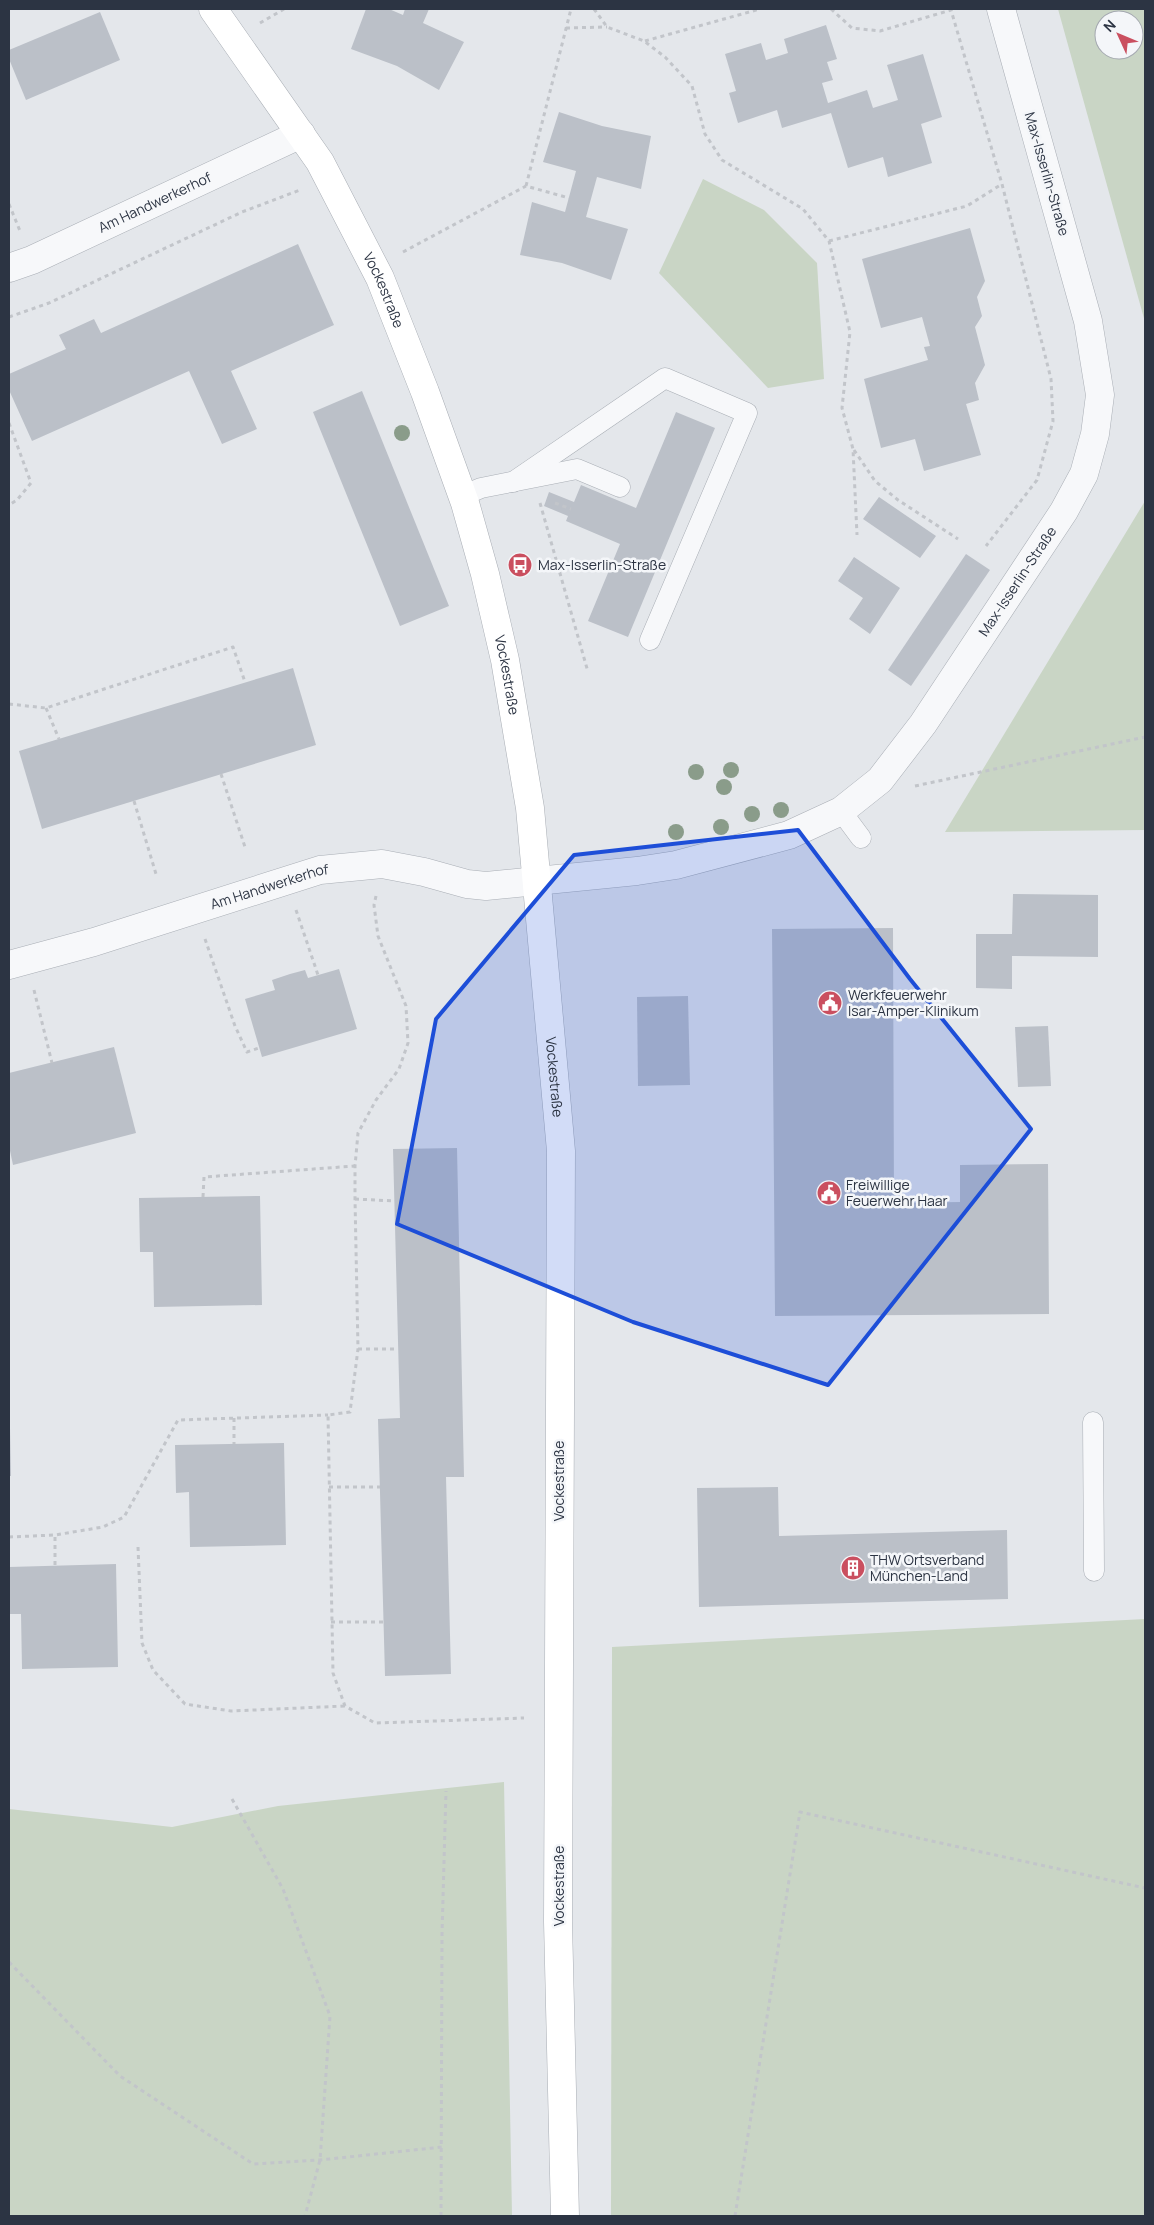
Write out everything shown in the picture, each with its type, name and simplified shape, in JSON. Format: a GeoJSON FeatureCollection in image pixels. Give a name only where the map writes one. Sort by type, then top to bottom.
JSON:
{"type":"FeatureCollection","features":[{"type":"Feature","properties":{"kind":"main road","name":"Vockestraße"},"geometry":{"type":"LineString","coordinates":[[213,9],[320,162],[380,278],[426,392],[462,496],[485,574],[505,660],[530,808],[561,1151],[558,1922],[565,2216]]}},
{"type":"Feature","properties":{"kind":"street","name":"Max-Isserlin-Straße"},"geometry":{"type":"LineString","coordinates":[[537,882],[676,865],[790,835],[841,811],[880,780],[923,724],[1059,519],[1084,474],[1095,434],[1100,395],[1088,321],[1001,9]]}},
{"type":"Feature","properties":{"kind":"street","name":"Am Handwerkerhof"},"geometry":{"type":"LineString","coordinates":[[9,268],[41,256],[301,134]]}},
{"type":"Feature","properties":{"kind":"street","name":"Am Handwerkerhof"},"geometry":{"type":"LineString","coordinates":[[18,963],[320,870],[382,864],[424,872],[467,884],[486,886],[537,882]]}},
{"type":"Feature","properties":{"kind":"lane"},"geometry":{"type":"LineString","coordinates":[[513,482],[665,378],[748,413],[650,640]]}},
{"type":"Feature","properties":{"kind":"lane"},"geometry":{"type":"LineString","coordinates":[[462,496],[481,488],[577,469],[620,487]]}},
{"type":"Feature","properties":{"kind":"lane"},"geometry":{"type":"LineString","coordinates":[[841,811],[861,838]]}},
{"type":"Feature","properties":{"kind":"lane"},"geometry":{"type":"LineString","coordinates":[[1093,1422],[1094,1572]]}},
{"type":"Feature","properties":{"kind":"path"},"geometry":{"type":"LineString","coordinates":[[259,23],[284,9]]}},
{"type":"Feature","properties":{"kind":"path"},"geometry":{"type":"LineString","coordinates":[[526,186],[571,9]]}},
{"type":"Feature","properties":{"kind":"path"},"geometry":{"type":"LineString","coordinates":[[594,9],[608,27]]}},
{"type":"Feature","properties":{"kind":"path"},"geometry":{"type":"LineString","coordinates":[[644,41],[760,9]]}},
{"type":"Feature","properties":{"kind":"path"},"geometry":{"type":"LineString","coordinates":[[831,9],[852,28],[880,31],[951,10],[1002,184],[1051,379],[1053,421],[1037,480],[986,546]]}},
{"type":"Feature","properties":{"kind":"path"},"geometry":{"type":"LineString","coordinates":[[566,28],[608,27],[644,41],[666,57],[692,86],[706,134],[722,160],[802,209],[829,241],[850,332],[842,408],[854,449],[856,535]]}},
{"type":"Feature","properties":{"kind":"path"},"geometry":{"type":"LineString","coordinates":[[829,241],[967,206],[1002,184]]}},
{"type":"Feature","properties":{"kind":"path"},"geometry":{"type":"LineString","coordinates":[[400,253],[526,186],[569,198]]}},
{"type":"Feature","properties":{"kind":"path"},"geometry":{"type":"LineString","coordinates":[[9,317],[49,303],[242,212],[303,189]]}},
{"type":"Feature","properties":{"kind":"path"},"geometry":{"type":"LineString","coordinates":[[9,423],[30,483],[18,500],[9,505]]}},
{"type":"Feature","properties":{"kind":"path"},"geometry":{"type":"LineString","coordinates":[[854,449],[876,481],[898,500],[958,539]]}},
{"type":"Feature","properties":{"kind":"path"},"geometry":{"type":"LineString","coordinates":[[538,495],[588,672]]}},
{"type":"Feature","properties":{"kind":"path"},"geometry":{"type":"LineString","coordinates":[[9,704],[46,708],[233,647],[245,682]]}},
{"type":"Feature","properties":{"kind":"path"},"geometry":{"type":"LineString","coordinates":[[46,708],[59,739]]}},
{"type":"Feature","properties":{"kind":"path"},"geometry":{"type":"LineString","coordinates":[[880,780],[899,790],[1145,737]]}},
{"type":"Feature","properties":{"kind":"path"},"geometry":{"type":"LineString","coordinates":[[221,774],[245,847]]}},
{"type":"Feature","properties":{"kind":"path"},"geometry":{"type":"LineString","coordinates":[[134,801],[156,874]]}},
{"type":"Feature","properties":{"kind":"path"},"geometry":{"type":"LineString","coordinates":[[9,1537],[55,1535],[103,1527],[124,1517],[178,1420],[328,1415],[350,1412],[358,1349],[355,1166],[358,1133],[376,1100],[399,1069],[408,1043],[406,1006],[378,936],[374,905],[382,864]]}},
{"type":"Feature","properties":{"kind":"path"},"geometry":{"type":"LineString","coordinates":[[286,881],[318,975]]}},
{"type":"Feature","properties":{"kind":"path"},"geometry":{"type":"LineString","coordinates":[[195,910],[235,1026],[247,1052],[259,1048]]}},
{"type":"Feature","properties":{"kind":"path"},"geometry":{"type":"LineString","coordinates":[[18,963],[52,1063]]}},
{"type":"Feature","properties":{"kind":"path"},"geometry":{"type":"LineString","coordinates":[[203,1197],[204,1177],[355,1166]]}},
{"type":"Feature","properties":{"kind":"path"},"geometry":{"type":"LineString","coordinates":[[355,1199],[395,1201]]}},
{"type":"Feature","properties":{"kind":"path"},"geometry":{"type":"LineString","coordinates":[[358,1349],[398,1349]]}},
{"type":"Feature","properties":{"kind":"path"},"geometry":{"type":"LineString","coordinates":[[328,1415],[333,1673],[345,1706]]}},
{"type":"Feature","properties":{"kind":"path"},"geometry":{"type":"LineString","coordinates":[[234,1418],[234,1444]]}},
{"type":"Feature","properties":{"kind":"path"},"geometry":{"type":"LineString","coordinates":[[330,1487],[380,1487]]}},
{"type":"Feature","properties":{"kind":"path"},"geometry":{"type":"LineString","coordinates":[[55,1535],[55,1565]]}},
{"type":"Feature","properties":{"kind":"path"},"geometry":{"type":"LineString","coordinates":[[138,1546],[142,1643],[153,1670],[185,1704],[231,1710],[345,1706],[375,1723],[524,1718]]}},
{"type":"Feature","properties":{"kind":"path"},"geometry":{"type":"LineString","coordinates":[[331,1622],[383,1622]]}},
{"type":"Feature","properties":{"kind":"path"},"geometry":{"type":"LineString","coordinates":[[440,2216],[442,2147],[442,1934],[446,1791]]}},
{"type":"Feature","properties":{"kind":"path"},"geometry":{"type":"LineString","coordinates":[[232,1800],[283,1889],[330,2016],[320,2160],[305,2216]]}},
{"type":"Feature","properties":{"kind":"path"},"geometry":{"type":"LineString","coordinates":[[735,2216],[800,1812],[1145,1888]]}},
{"type":"Feature","properties":{"kind":"path"},"geometry":{"type":"LineString","coordinates":[[9,1962],[120,2076],[253,2164],[320,2160],[442,2147]]}},
{"type":"Feature","properties":{"kind":"highlighted area"},"geometry":{"type":"Polygon","coordinates":[[[798,830],[910,979],[1031,1129],[828,1385],[633,1322],[397,1224],[436,1019],[574,855],[798,830]]]}},
{"type":"Feature","properties":{"kind":"green space"},"geometry":{"type":"Polygon","coordinates":[[[1058,9],[1145,9],[1145,322],[1058,9]]]}},
{"type":"Feature","properties":{"kind":"green space"},"geometry":{"type":"Polygon","coordinates":[[[703,179],[764,210],[817,263],[824,379],[768,388],[659,273],[703,179]]]}},
{"type":"Feature","properties":{"kind":"green space"},"geometry":{"type":"Polygon","coordinates":[[[1145,501],[1145,830],[945,832],[1145,501]]]}},
{"type":"Feature","properties":{"kind":"green space"},"geometry":{"type":"Polygon","coordinates":[[[1145,1619],[1145,2216],[611,2216],[612,1647],[1145,1619]]]}},
{"type":"Feature","properties":{"kind":"green space"},"geometry":{"type":"Polygon","coordinates":[[[504,1782],[512,2216],[9,2216],[9,1809],[172,1827],[278,1806],[504,1782]]]}},
{"type":"Feature","properties":{"kind":"building"},"geometry":{"type":"Polygon","coordinates":[[[366,9],[389,9],[403,15],[405,9],[429,9],[423,23],[464,42],[439,90],[397,66],[351,49],[366,9]]]}},
{"type":"Feature","properties":{"kind":"building"},"geometry":{"type":"Polygon","coordinates":[[[100,12],[120,60],[26,100],[9,59],[9,50],[100,12]]]}},
{"type":"Feature","properties":{"kind":"building"},"geometry":{"type":"Polygon","coordinates":[[[826,25],[837,59],[827,62],[833,80],[822,83],[828,103],[867,90],[873,108],[898,100],[887,65],[923,54],[942,117],[921,124],[932,163],[888,177],[883,157],[848,168],[831,113],[782,128],[777,110],[738,123],[729,93],[736,91],[725,54],[761,43],[766,60],[788,53],[784,39],[826,25]]]}},
{"type":"Feature","properties":{"kind":"building"},"geometry":{"type":"Polygon","coordinates":[[[559,112],[602,126],[651,136],[641,189],[597,177],[586,217],[628,229],[611,280],[562,263],[520,255],[532,202],[565,212],[576,171],[543,162],[559,112]]]}},
{"type":"Feature","properties":{"kind":"building"},"geometry":{"type":"Polygon","coordinates":[[[970,228],[985,281],[977,297],[982,316],[975,327],[985,365],[975,383],[979,400],[966,404],[981,455],[924,471],[915,439],[881,448],[864,379],[928,360],[924,347],[930,346],[922,317],[881,328],[862,259],[970,228]]]}},
{"type":"Feature","properties":{"kind":"building"},"geometry":{"type":"Polygon","coordinates":[[[298,244],[334,325],[231,371],[257,429],[222,444],[189,371],[32,441],[9,390],[9,374],[66,349],[59,335],[94,319],[101,333],[298,244]]]}},
{"type":"Feature","properties":{"kind":"building"},"geometry":{"type":"Polygon","coordinates":[[[362,391],[449,606],[400,626],[313,412],[362,391]]]}},
{"type":"Feature","properties":{"kind":"building"},"geometry":{"type":"Polygon","coordinates":[[[676,412],[715,428],[628,637],[588,621],[620,544],[566,521],[568,516],[544,506],[549,492],[574,502],[581,485],[636,508],[676,412]]]}},
{"type":"Feature","properties":{"kind":"building"},"geometry":{"type":"Polygon","coordinates":[[[879,497],[936,536],[920,558],[863,519],[879,497]]]}},
{"type":"Feature","properties":{"kind":"building"},"geometry":{"type":"Polygon","coordinates":[[[966,554],[990,570],[911,686],[888,670],[966,554]]]}},
{"type":"Feature","properties":{"kind":"building"},"geometry":{"type":"Polygon","coordinates":[[[854,557],[900,588],[870,634],[849,619],[863,598],[838,581],[854,557]]]}},
{"type":"Feature","properties":{"kind":"building"},"geometry":{"type":"Polygon","coordinates":[[[293,668],[316,745],[42,829],[19,751],[293,668]]]}},
{"type":"Feature","properties":{"kind":"building"},"geometry":{"type":"Polygon","coordinates":[[[1013,894],[1098,895],[1098,957],[1012,956],[1012,989],[976,988],[976,934],[1012,934],[1013,894]]]}},
{"type":"Feature","properties":{"kind":"building"},"geometry":{"type":"Polygon","coordinates":[[[893,928],[894,1203],[960,1202],[960,1165],[1048,1164],[1049,1314],[775,1316],[772,929],[893,928]]]}},
{"type":"Feature","properties":{"kind":"building"},"geometry":{"type":"Polygon","coordinates":[[[339,969],[357,1029],[262,1057],[245,999],[275,990],[272,980],[290,974],[305,970],[308,978],[339,969]]]}},
{"type":"Feature","properties":{"kind":"building"},"geometry":{"type":"Polygon","coordinates":[[[688,996],[690,1085],[638,1086],[637,997],[688,996]]]}},
{"type":"Feature","properties":{"kind":"building"},"geometry":{"type":"Polygon","coordinates":[[[1048,1026],[1051,1086],[1018,1087],[1015,1027],[1048,1026]]]}},
{"type":"Feature","properties":{"kind":"building"},"geometry":{"type":"Polygon","coordinates":[[[114,1047],[136,1133],[13,1165],[9,1146],[9,1073],[114,1047]]]}},
{"type":"Feature","properties":{"kind":"building"},"geometry":{"type":"Polygon","coordinates":[[[457,1148],[464,1477],[446,1477],[451,1674],[385,1676],[378,1419],[400,1418],[393,1149],[457,1148]]]}},
{"type":"Feature","properties":{"kind":"building"},"geometry":{"type":"Polygon","coordinates":[[[260,1196],[262,1305],[154,1307],[153,1252],[140,1252],[139,1198],[260,1196]]]}},
{"type":"Feature","properties":{"kind":"building"},"geometry":{"type":"Polygon","coordinates":[[[10,1428],[11,1476],[9,1476],[10,1428]]]}},
{"type":"Feature","properties":{"kind":"building"},"geometry":{"type":"Polygon","coordinates":[[[284,1443],[286,1545],[190,1547],[189,1492],[176,1493],[175,1445],[284,1443]]]}},
{"type":"Feature","properties":{"kind":"building","name":"THW Ortsverband München-Land"},"geometry":{"type":"Polygon","coordinates":[[[778,1487],[779,1536],[1007,1530],[1008,1599],[699,1607],[697,1488],[778,1487]]]}},
{"type":"Feature","properties":{"kind":"building"},"geometry":{"type":"Polygon","coordinates":[[[116,1564],[118,1667],[22,1669],[21,1614],[9,1614],[9,1567],[116,1564]]]}},
{"type":"Feature","properties":{"kind":"place","name":"Max-Isserlin-Straße"},"geometry":{"type":"Point","coordinates":[520,565]}},
{"type":"Feature","properties":{"kind":"place","name":"Werkfeuerwehr Isar-Amper-Klinikum"},"geometry":{"type":"Point","coordinates":[830,1003]}},
{"type":"Feature","properties":{"kind":"place","name":"Freiwillige Feuerwehr Haar"},"geometry":{"type":"Point","coordinates":[829,1193]}},
{"type":"Feature","properties":{"kind":"place","name":"THW Ortsverband München-Land"},"geometry":{"type":"Point","coordinates":[853,1568]}}]}
